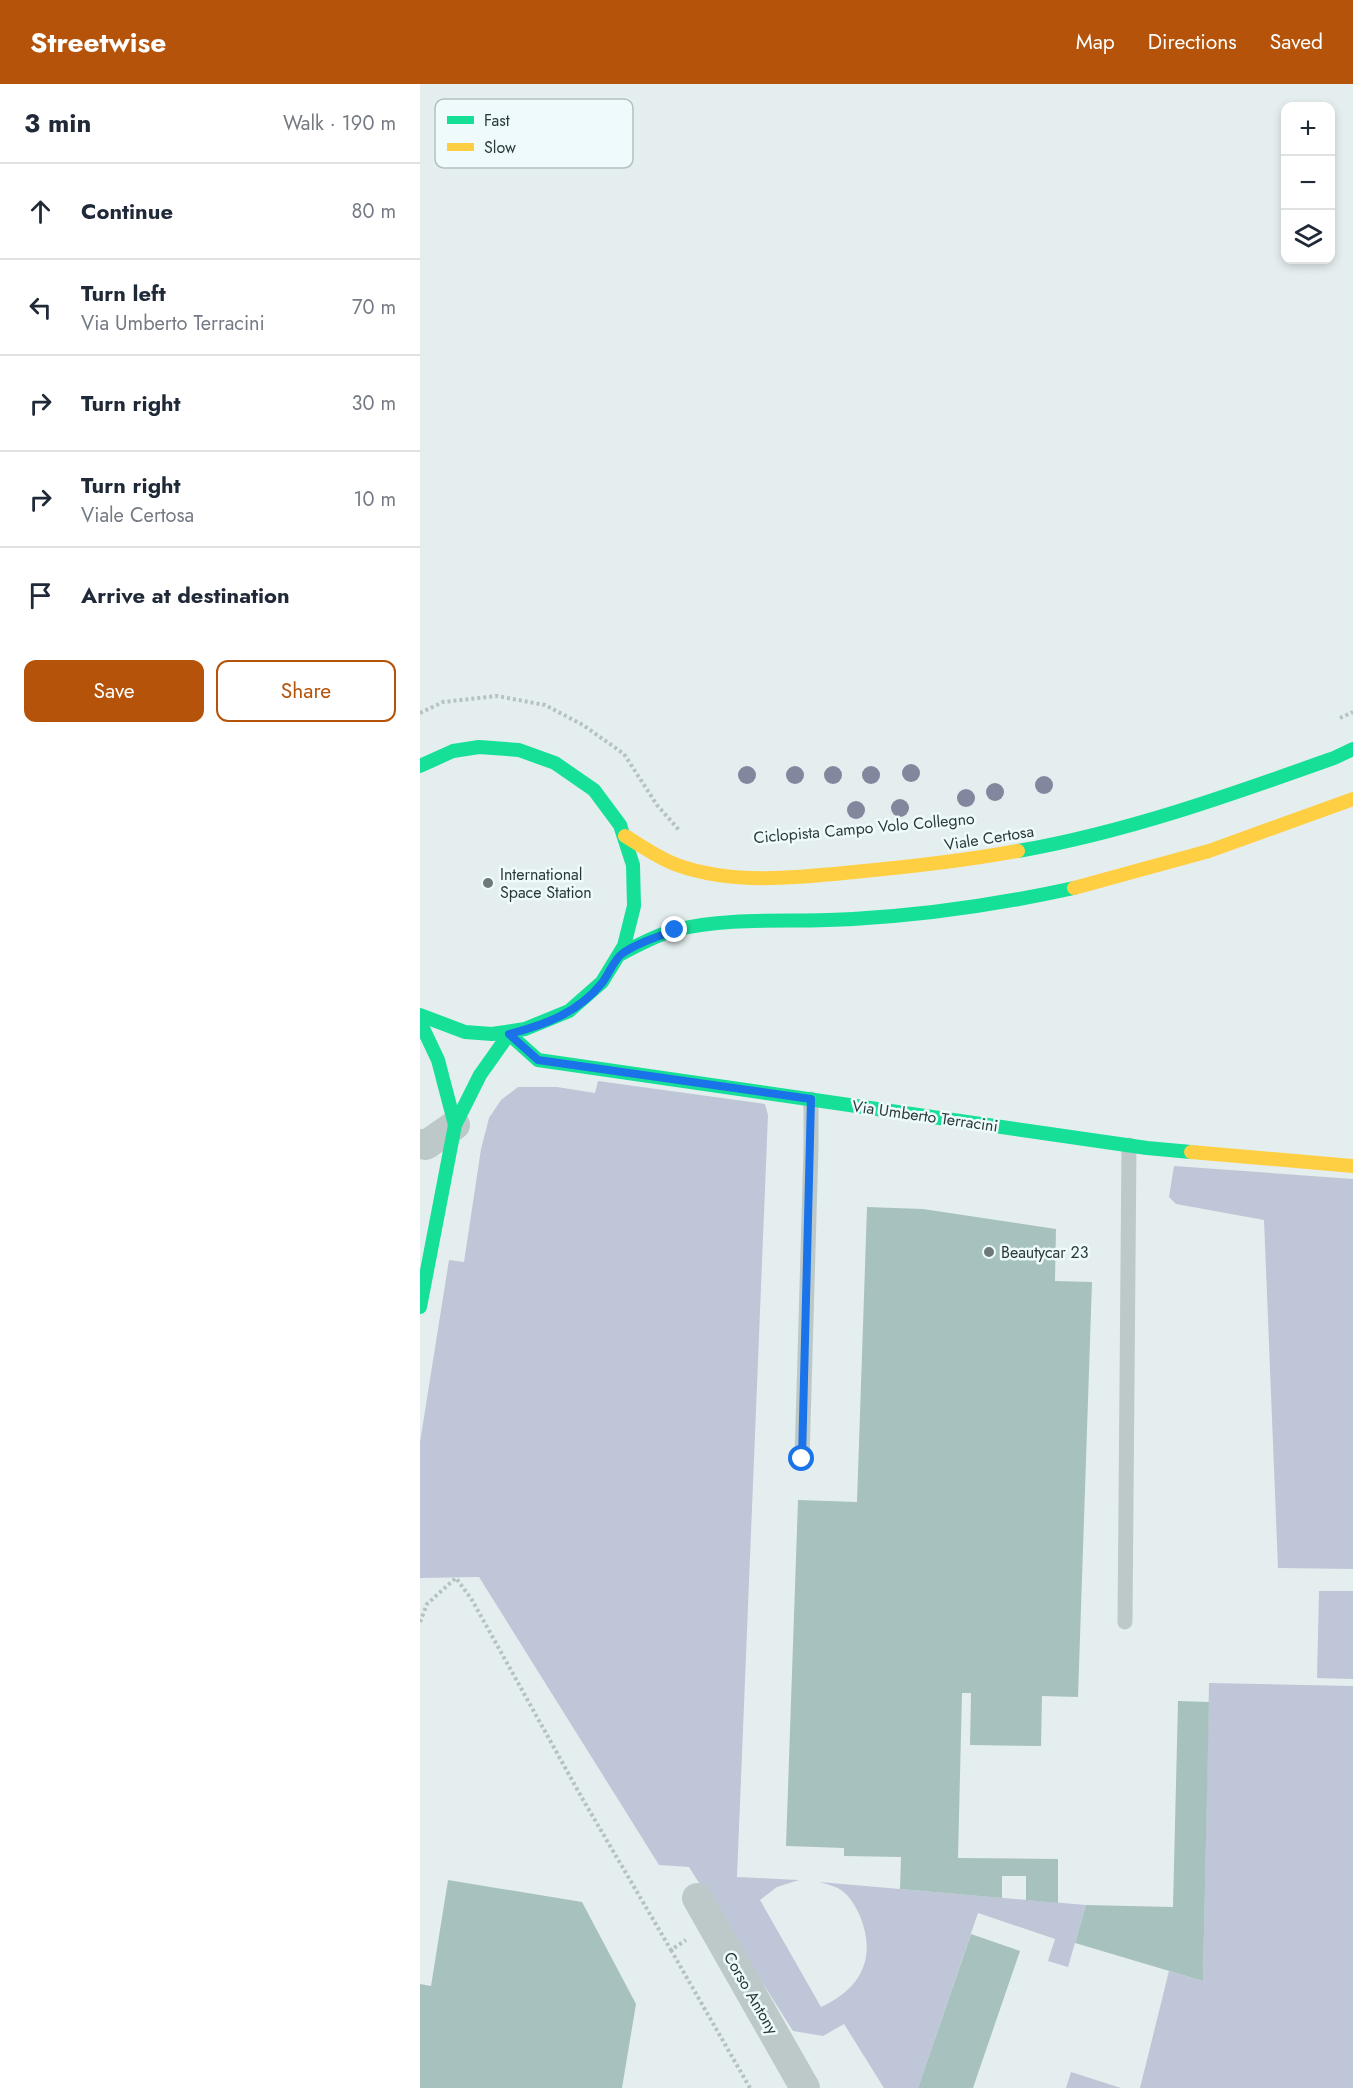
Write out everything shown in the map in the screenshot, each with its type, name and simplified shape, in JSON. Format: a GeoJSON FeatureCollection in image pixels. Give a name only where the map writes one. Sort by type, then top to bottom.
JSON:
{"type":"FeatureCollection","features":[{"type":"Feature","properties":{"kind":"main road"},"geometry":{"type":"LineString","coordinates":[[420,766],[454,751],[485,747],[496,746],[537,753],[574,772],[604,800],[625,836],[635,875],[634,916],[621,954],[602,984],[575,1008],[544,1025],[509,1034],[459,1031],[420,1015]]}},
{"type":"Feature","properties":{"kind":"main road","name":"Viale Certosa"},"geometry":{"type":"LineString","coordinates":[[625,836],[675,864],[704,872],[733,876],[757,878],[883,870],[1012,852],[1129,827],[1189,810],[1334,758],[1353,749]]}},
{"type":"Feature","properties":{"kind":"main road"},"geometry":{"type":"LineString","coordinates":[[621,954],[648,940],[675,930],[741,923],[839,920],[960,908],[1100,882],[1269,832],[1353,799]]}},
{"type":"Feature","properties":{"kind":"main road"},"geometry":{"type":"LineString","coordinates":[[420,1022],[440,1062],[455,1125]]}},
{"type":"Feature","properties":{"kind":"main road"},"geometry":{"type":"LineString","coordinates":[[509,1034],[538,1060]]}},
{"type":"Feature","properties":{"kind":"main road"},"geometry":{"type":"LineString","coordinates":[[420,1307],[422,1273],[455,1125],[480,1075],[509,1034]]}},
{"type":"Feature","properties":{"kind":"main road","name":"Via Umberto Terracini"},"geometry":{"type":"LineString","coordinates":[[487,1065],[512,1058],[538,1060],[1129,1145],[1353,1166]]}},
{"type":"Feature","properties":{"kind":"street"},"geometry":{"type":"LineString","coordinates":[[420,1144],[426,1145],[455,1125]]}},
{"type":"Feature","properties":{"kind":"street","name":"Corso Antony"},"geometry":{"type":"LineString","coordinates":[[704,1910],[805,2088]]}},
{"type":"Feature","properties":{"kind":"lane"},"geometry":{"type":"LineString","coordinates":[[802,1459],[811,1099]]}},
{"type":"Feature","properties":{"kind":"lane"},"geometry":{"type":"LineString","coordinates":[[1125,1622],[1129,1145]]}},
{"type":"Feature","properties":{"kind":"path"},"geometry":{"type":"LineString","coordinates":[[420,712],[443,702],[497,696],[545,705],[583,725],[624,754],[657,805],[686,837]]}},
{"type":"Feature","properties":{"kind":"path"},"geometry":{"type":"LineString","coordinates":[[1332,721],[1353,712]]}},
{"type":"Feature","properties":{"kind":"path"},"geometry":{"type":"LineString","coordinates":[[420,1622],[428,1604],[456,1578],[472,1600],[582,1798],[750,2088]]}},
{"type":"Feature","properties":{"kind":"path"},"geometry":{"type":"LineString","coordinates":[[671,1950],[704,1910]]}},
{"type":"Feature","properties":{"kind":"shaded area"},"geometry":{"type":"Polygon","coordinates":[[[598,1081],[765,1104],[768,1115],[737,1877],[799,1880],[777,1887],[760,1900],[821,2007],[835,2000],[855,1981],[866,1959],[867,1945],[860,1916],[850,1898],[839,1889],[819,1882],[1086,1905],[1068,1967],[1048,1961],[1055,1939],[978,1913],[918,2088],[884,2088],[844,2024],[823,2036],[793,2031],[689,1867],[659,1865],[479,1577],[420,1578],[420,1442],[449,1260],[464,1262],[481,1149],[489,1118],[501,1100],[518,1087],[557,1087],[595,1093],[598,1081]]]}},
{"type":"Feature","properties":{"kind":"shaded area"},"geometry":{"type":"Polygon","coordinates":[[[1174,1166],[1353,1179],[1353,1569],[1278,1568],[1264,1220],[1176,1204],[1169,1197],[1174,1166]]]}},
{"type":"Feature","properties":{"kind":"shaded area"},"geometry":{"type":"Polygon","coordinates":[[[1319,1591],[1353,1591],[1353,1679],[1317,1678],[1319,1591]]]}},
{"type":"Feature","properties":{"kind":"shaded area"},"geometry":{"type":"Polygon","coordinates":[[[1209,1683],[1353,1686],[1353,2088],[1140,2088],[1169,1971],[1203,1981],[1209,1683]]]}},
{"type":"Feature","properties":{"kind":"shaded area"},"geometry":{"type":"Polygon","coordinates":[[[1071,2072],[1121,2088],[1066,2088],[1071,2072]]]}},
{"type":"Feature","properties":{"kind":"building"},"geometry":{"type":"Polygon","coordinates":[[[867,1207],[923,1209],[1056,1229],[1055,1281],[1092,1282],[1078,1697],[1042,1696],[1041,1746],[970,1745],[971,1693],[962,1693],[958,1858],[1058,1859],[1058,1903],[1026,1900],[1026,1876],[1002,1876],[1002,1898],[900,1889],[901,1857],[844,1856],[844,1848],[786,1846],[798,1500],[857,1502],[867,1207]]]}},
{"type":"Feature","properties":{"kind":"building"},"geometry":{"type":"Polygon","coordinates":[[[1178,1701],[1209,1702],[1203,1981],[1075,1943],[1086,1905],[1173,1907],[1178,1701]]]}},
{"type":"Feature","properties":{"kind":"building"},"geometry":{"type":"Polygon","coordinates":[[[448,1880],[582,1902],[636,2004],[622,2088],[420,2088],[420,1984],[431,1986],[448,1880]]]}},
{"type":"Feature","properties":{"kind":"building"},"geometry":{"type":"Polygon","coordinates":[[[971,1934],[1020,1951],[973,2088],[918,2088],[971,1934]]]}},
{"type":"Feature","properties":{"kind":"traffic: fast"},"geometry":{"type":"LineString","coordinates":[[420,766],[453,751],[479,747],[519,750],[555,763],[594,790],[620,825],[633,865],[634,906],[624,946],[602,982],[569,1011],[525,1029],[492,1034],[465,1032],[420,1015]]}},
{"type":"Feature","properties":{"kind":"traffic: fast"},"geometry":{"type":"LineString","coordinates":[[1018,851],[1099,834],[1178,811],[1334,758],[1353,749]]}},
{"type":"Feature","properties":{"kind":"traffic: fast"},"geometry":{"type":"LineString","coordinates":[[621,954],[647,940],[675,930],[697,926],[741,921],[831,920],[908,915],[992,904],[1074,888]]}},
{"type":"Feature","properties":{"kind":"traffic: fast"},"geometry":{"type":"LineString","coordinates":[[420,1022],[438,1060],[455,1125]]}},
{"type":"Feature","properties":{"kind":"traffic: fast"},"geometry":{"type":"LineString","coordinates":[[509,1034],[538,1060],[1147,1148],[1191,1152]]}},
{"type":"Feature","properties":{"kind":"traffic: fast"},"geometry":{"type":"LineString","coordinates":[[420,1307],[455,1125],[480,1075],[509,1034]]}},
{"type":"Feature","properties":{"kind":"traffic: slow"},"geometry":{"type":"LineString","coordinates":[[1074,888],[1209,851],[1353,799]]}},
{"type":"Feature","properties":{"kind":"traffic: slow"},"geometry":{"type":"LineString","coordinates":[[625,836],[677,865],[742,878],[787,878],[832,874],[977,858],[1018,851]]}},
{"type":"Feature","properties":{"kind":"traffic: slow"},"geometry":{"type":"LineString","coordinates":[[1191,1152],[1353,1166]]}},
{"type":"Feature","properties":{"kind":"place","name":"International Space Station"},"geometry":{"type":"Point","coordinates":[488,883]}},
{"type":"Feature","properties":{"kind":"place","name":"Beautycar 23"},"geometry":{"type":"Point","coordinates":[989,1252]}},
{"type":"Feature","properties":{"kind":"route"},"geometry":{"type":"LineString","coordinates":[[675,930],[648,940],[621,954],[602,984],[575,1008],[544,1025],[509,1034],[538,1060],[811,1099],[802,1459]]}}]}
